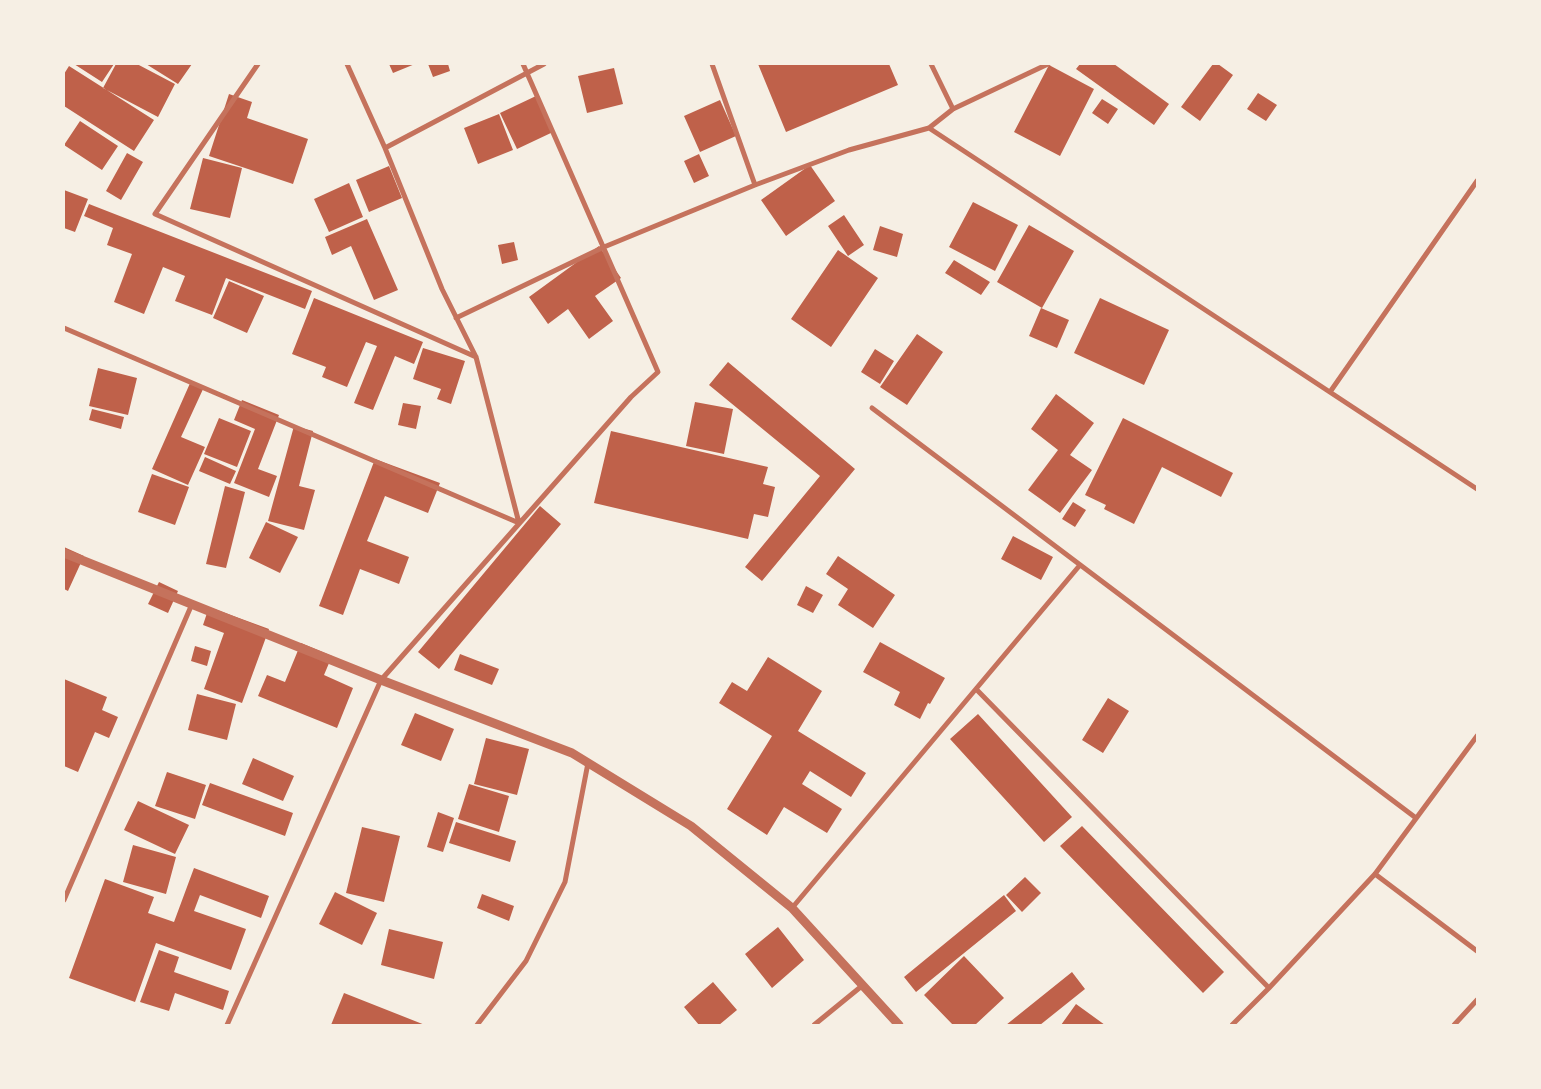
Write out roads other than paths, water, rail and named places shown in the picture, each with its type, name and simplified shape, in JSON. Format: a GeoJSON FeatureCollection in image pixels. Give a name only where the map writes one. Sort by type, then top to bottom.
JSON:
{"type":"FeatureCollection","features":[{"type":"Feature","properties":{"kind":"street"},"geometry":{"type":"LineString","coordinates":[[258,64],[155,214],[476,358]]}},
{"type":"Feature","properties":{"kind":"street"},"geometry":{"type":"LineString","coordinates":[[347,64],[385,148],[442,289],[476,358],[519,523]]}},
{"type":"Feature","properties":{"kind":"street"},"geometry":{"type":"LineString","coordinates":[[227,1025],[381,680],[631,397],[658,372],[524,64]]}},
{"type":"Feature","properties":{"kind":"street"},"geometry":{"type":"LineString","coordinates":[[385,148],[544,64]]}},
{"type":"Feature","properties":{"kind":"street"},"geometry":{"type":"LineString","coordinates":[[712,64],[755,185]]}},
{"type":"Feature","properties":{"kind":"street"},"geometry":{"type":"LineString","coordinates":[[931,64],[953,109]]}},
{"type":"Feature","properties":{"kind":"street"},"geometry":{"type":"LineString","coordinates":[[456,318],[604,247],[755,185],[849,150],[929,128],[953,109],[1048,64]]}},
{"type":"Feature","properties":{"kind":"street"},"geometry":{"type":"LineString","coordinates":[[929,128],[1477,489]]}},
{"type":"Feature","properties":{"kind":"street"},"geometry":{"type":"LineString","coordinates":[[1330,392],[1477,182]]}},
{"type":"Feature","properties":{"kind":"street"},"geometry":{"type":"LineString","coordinates":[[64,328],[519,523]]}},
{"type":"Feature","properties":{"kind":"street"},"geometry":{"type":"LineString","coordinates":[[872,408],[1416,818]]}},
{"type":"Feature","properties":{"kind":"street"},"geometry":{"type":"LineString","coordinates":[[64,553],[381,680],[572,753],[588,762],[691,826],[792,908],[899,1025]]}},
{"type":"Feature","properties":{"kind":"street"},"geometry":{"type":"LineString","coordinates":[[792,908],[1080,565]]}},
{"type":"Feature","properties":{"kind":"street"},"geometry":{"type":"LineString","coordinates":[[64,900],[192,604]]}},
{"type":"Feature","properties":{"kind":"street"},"geometry":{"type":"LineString","coordinates":[[976,689],[1269,988]]}},
{"type":"Feature","properties":{"kind":"street"},"geometry":{"type":"LineString","coordinates":[[1232,1025],[1375,874],[1477,736]]}},
{"type":"Feature","properties":{"kind":"street"},"geometry":{"type":"LineString","coordinates":[[477,1025],[526,961],[566,882],[588,762]]}},
{"type":"Feature","properties":{"kind":"street"},"geometry":{"type":"LineString","coordinates":[[1375,874],[1477,951]]}},
{"type":"Feature","properties":{"kind":"street"},"geometry":{"type":"LineString","coordinates":[[814,1025],[863,985]]}},
{"type":"Feature","properties":{"kind":"street"},"geometry":{"type":"LineString","coordinates":[[1454,1025],[1477,1000]]}}]}
